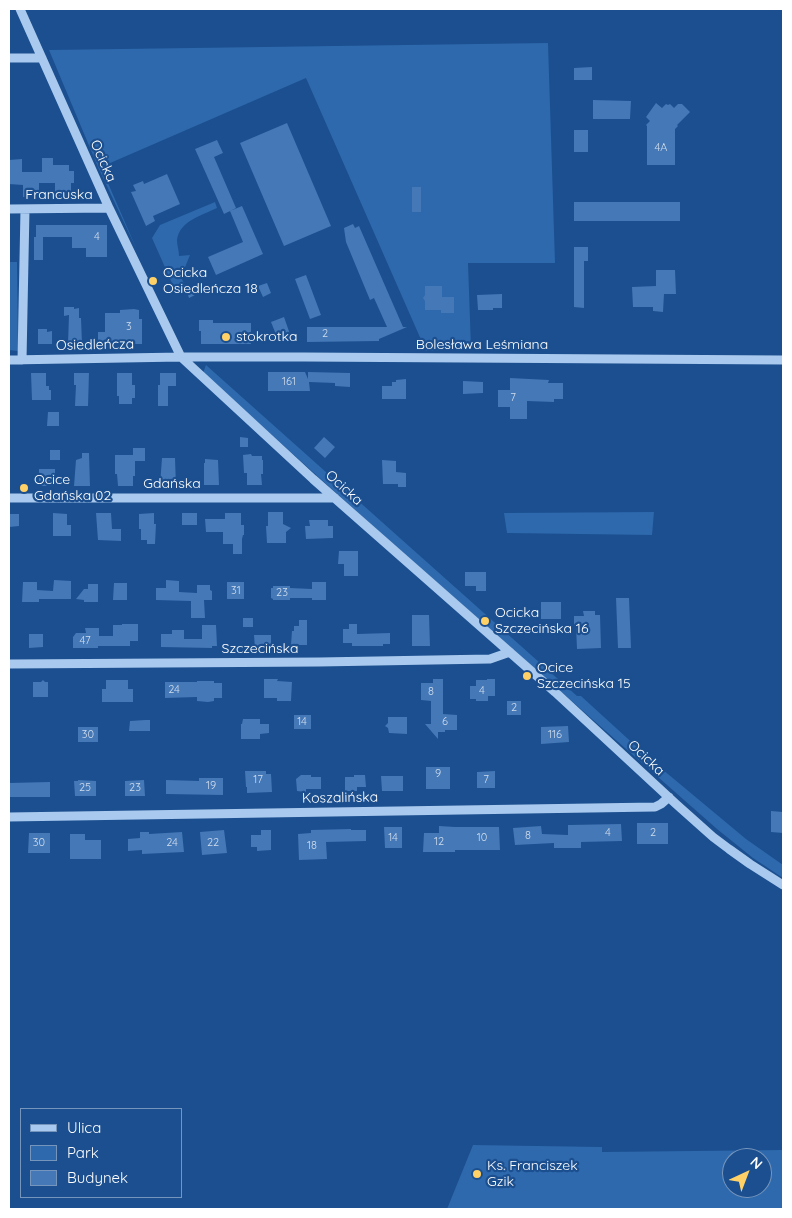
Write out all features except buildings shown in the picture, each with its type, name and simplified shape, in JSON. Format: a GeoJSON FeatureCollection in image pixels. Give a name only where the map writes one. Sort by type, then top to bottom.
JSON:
{"type":"FeatureCollection","features":[{"type":"Feature","properties":{"kind":"street","name":"Ocicka"},"geometry":{"type":"LineString","coordinates":[[20,9],[109,208],[181,357],[335,498],[555,692],[713,837],[783,885]]}},
{"type":"Feature","properties":{"kind":"street"},"geometry":{"type":"LineString","coordinates":[[9,58],[42,58]]}},
{"type":"Feature","properties":{"kind":"street","name":"Francuska"},"geometry":{"type":"LineString","coordinates":[[9,209],[109,208]]}},
{"type":"Feature","properties":{"kind":"street"},"geometry":{"type":"LineString","coordinates":[[22,360],[25,209]]}},
{"type":"Feature","properties":{"kind":"street","name":"Bolesława Leśmiana"},"geometry":{"type":"LineString","coordinates":[[181,357],[783,360]]}},
{"type":"Feature","properties":{"kind":"street","name":"Osiedleńcza"},"geometry":{"type":"LineString","coordinates":[[9,360],[181,357]]}},
{"type":"Feature","properties":{"kind":"street","name":"Gdańska"},"geometry":{"type":"LineString","coordinates":[[9,498],[335,498]]}},
{"type":"Feature","properties":{"kind":"street","name":"Szczecińska"},"geometry":{"type":"LineString","coordinates":[[9,664],[490,659],[510,652]]}},
{"type":"Feature","properties":{"kind":"street","name":"Koszalińska"},"geometry":{"type":"LineString","coordinates":[[9,817],[655,807],[662,804],[669,797]]}},
{"type":"Feature","properties":{"kind":"green space"},"geometry":{"type":"Polygon","coordinates":[[[548,43],[555,263],[468,263],[471,348],[426,351],[306,78],[101,167],[137,250],[98,167],[49,50],[548,43]]]}},
{"type":"Feature","properties":{"kind":"green space"},"geometry":{"type":"Polygon","coordinates":[[[215,202],[217,208],[187,223],[179,233],[177,240],[179,256],[190,255],[181,277],[186,288],[176,292],[152,238],[160,225],[215,202]]]}},
{"type":"Feature","properties":{"kind":"green space"},"geometry":{"type":"Polygon","coordinates":[[[9,262],[17,262],[18,351],[9,350],[9,262]]]}},
{"type":"Feature","properties":{"kind":"green space"},"geometry":{"type":"Polygon","coordinates":[[[206,365],[577,696],[581,696],[650,759],[746,839],[783,865],[783,878],[753,858],[717,829],[374,527],[203,373],[206,365]]]}},
{"type":"Feature","properties":{"kind":"green space"},"geometry":{"type":"Polygon","coordinates":[[[654,512],[652,535],[507,533],[504,513],[654,512]]]}},
{"type":"Feature","properties":{"kind":"green space"},"geometry":{"type":"Polygon","coordinates":[[[473,1145],[602,1147],[602,1152],[722,1151],[722,1198],[772,1198],[772,1150],[783,1150],[783,1209],[447,1209],[473,1145]]]}},
{"type":"Feature","properties":{"kind":"place","name":"Ocicka Osiedleńcza 18"},"geometry":{"type":"Point","coordinates":[153,281]}},
{"type":"Feature","properties":{"kind":"place","name":"stokrotka"},"geometry":{"type":"Point","coordinates":[226,337]}},
{"type":"Feature","properties":{"kind":"place","name":"Ocice Gdańska 02"},"geometry":{"type":"Point","coordinates":[24,488]}},
{"type":"Feature","properties":{"kind":"place","name":"Ocicka Szczecińska 16"},"geometry":{"type":"Point","coordinates":[485,621]}},
{"type":"Feature","properties":{"kind":"place","name":"Ocice Szczecińska 15"},"geometry":{"type":"Point","coordinates":[527,676]}},
{"type":"Feature","properties":{"kind":"place","name":"Ks. Franciszek Gzik"},"geometry":{"type":"Point","coordinates":[477,1174]}}]}
